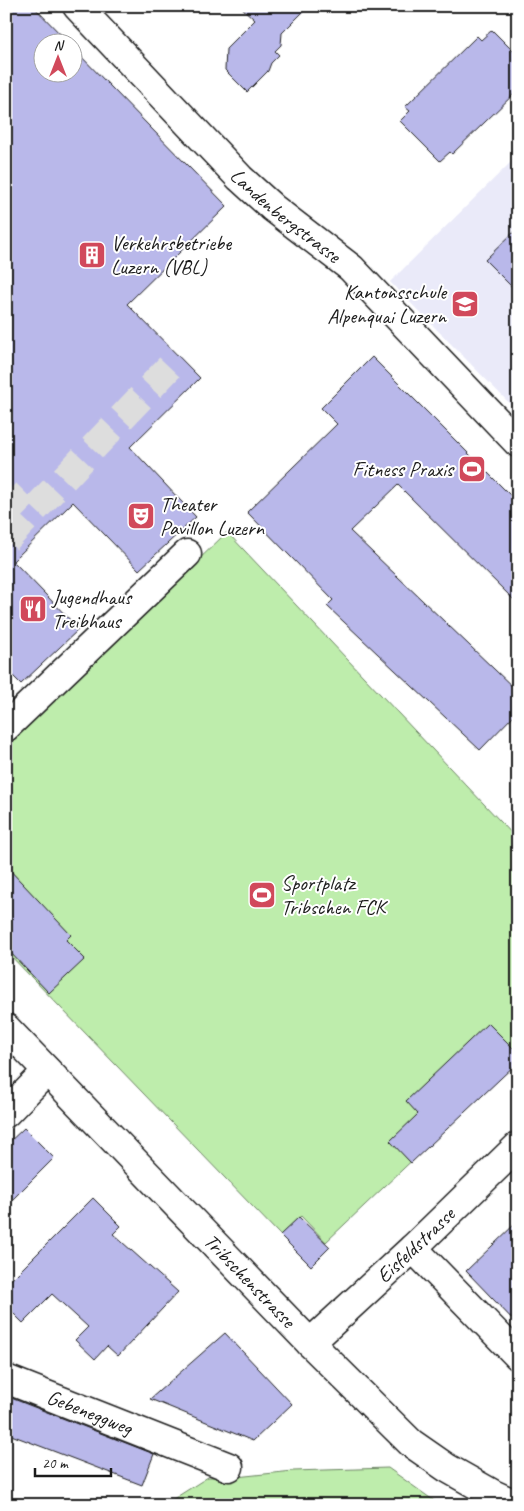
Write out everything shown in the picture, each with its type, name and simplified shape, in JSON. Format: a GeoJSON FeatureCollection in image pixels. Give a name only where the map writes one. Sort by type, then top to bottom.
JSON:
{"type":"FeatureCollection","features":[{"type":"Feature","properties":{"kind":"street","name":"Landenbergstrasse"},"geometry":{"type":"LineString","coordinates":[[77,6],[240,178],[273,208],[351,268],[518,443]]}},
{"type":"Feature","properties":{"kind":"street"},"geometry":{"type":"LineString","coordinates":[[6,727],[187,554]]}},
{"type":"Feature","properties":{"kind":"street","name":"Tribschenstrasse"},"geometry":{"type":"LineString","coordinates":[[6,1028],[310,1343],[411,1442],[462,1476],[517,1505]]}},
{"type":"Feature","properties":{"kind":"street"},"geometry":{"type":"LineString","coordinates":[[6,1113],[48,1071]]}},
{"type":"Feature","properties":{"kind":"street","name":"Eisfeldstrasse"},"geometry":{"type":"LineString","coordinates":[[310,1343],[413,1248],[518,1146]]}},
{"type":"Feature","properties":{"kind":"street"},"geometry":{"type":"LineString","coordinates":[[413,1248],[518,1356]]}},
{"type":"Feature","properties":{"kind":"street","name":"Gebeneggweg"},"geometry":{"type":"LineString","coordinates":[[6,1379],[228,1467]]}},
{"type":"Feature","properties":{"kind":"shaded area","name":"Kantonsschule Alpenquai Luzern"},"geometry":{"type":"Polygon","coordinates":[[[518,155],[518,412],[390,282],[518,155]]]}},
{"type":"Feature","properties":{"kind":"green space","name":"Sportplatz Tribschen FCK"},"geometry":{"type":"Polygon","coordinates":[[[227,532],[518,840],[518,1060],[326,1242],[301,1216],[280,1235],[6,951],[6,747],[227,532]]]}},
{"type":"Feature","properties":{"kind":"green space"},"geometry":{"type":"Polygon","coordinates":[[[388,1468],[440,1505],[164,1505],[208,1477],[236,1477],[293,1471],[388,1468]]]}},
{"type":"Feature","properties":{"kind":"building","name":"Verkehrsbetriebe Luzern (VBL)"},"geometry":{"type":"Polygon","coordinates":[[[6,6],[33,6],[58,32],[32,32],[32,82],[82,82],[82,57],[227,206],[127,304],[200,378],[130,447],[196,517],[139,570],[73,502],[13,561],[79,629],[21,684],[6,669],[6,6]]]}},
{"type":"Feature","properties":{"kind":"building"},"geometry":{"type":"Polygon","coordinates":[[[240,6],[309,6],[282,33],[281,45],[275,51],[279,55],[271,63],[268,71],[247,92],[225,70],[226,49],[255,20],[240,6]]]}},
{"type":"Feature","properties":{"kind":"building"},"geometry":{"type":"Polygon","coordinates":[[[492,30],[518,56],[518,90],[452,154],[450,152],[440,161],[400,121],[410,111],[405,107],[477,36],[481,40],[492,30]]]}},
{"type":"Feature","properties":{"kind":"building"},"geometry":{"type":"Polygon","coordinates":[[[518,228],[518,293],[485,260],[518,228]]]}},
{"type":"Feature","properties":{"kind":"building"},"geometry":{"type":"Polygon","coordinates":[[[372,357],[518,503],[518,604],[398,485],[350,531],[518,692],[518,711],[480,750],[327,606],[333,600],[247,512],[337,424],[321,408],[372,357]]]}},
{"type":"Feature","properties":{"kind":"building"},"geometry":{"type":"Polygon","coordinates":[[[6,866],[71,935],[66,940],[85,959],[49,993],[6,948],[6,866]]]}},
{"type":"Feature","properties":{"kind":"building"},"geometry":{"type":"Polygon","coordinates":[[[488,1023],[518,1053],[518,1062],[411,1163],[390,1141],[418,1114],[406,1101],[488,1023]]]}},
{"type":"Feature","properties":{"kind":"building"},"geometry":{"type":"Polygon","coordinates":[[[24,1128],[54,1158],[6,1206],[6,1145],[24,1128]]]}},
{"type":"Feature","properties":{"kind":"building"},"geometry":{"type":"Polygon","coordinates":[[[93,1198],[121,1226],[113,1234],[178,1292],[118,1356],[107,1346],[95,1359],[75,1340],[88,1327],[52,1294],[23,1323],[6,1306],[6,1285],[93,1198]]]}},
{"type":"Feature","properties":{"kind":"building"},"geometry":{"type":"Polygon","coordinates":[[[299,1217],[330,1247],[311,1266],[280,1235],[299,1217]]]}},
{"type":"Feature","properties":{"kind":"building"},"geometry":{"type":"Polygon","coordinates":[[[518,1221],[518,1325],[466,1271],[518,1221]]]}},
{"type":"Feature","properties":{"kind":"building"},"geometry":{"type":"Polygon","coordinates":[[[225,1333],[292,1404],[253,1441],[150,1399],[225,1333]]]}},
{"type":"Feature","properties":{"kind":"building"},"geometry":{"type":"Polygon","coordinates":[[[6,1396],[154,1454],[142,1485],[6,1433],[6,1396]]]}},
{"type":"Feature","properties":{"kind":"tunnel"},"geometry":{"type":"LineString","coordinates":[[6,540],[179,357]]}},
{"type":"Feature","properties":{"kind":"tunnel"},"geometry":{"type":"LineString","coordinates":[[6,493],[29,516]]}},
{"type":"Feature","properties":{"kind":"place","name":"Verkehrsbetriebe Luzern (VBL)"},"geometry":{"type":"Point","coordinates":[92,255]}},
{"type":"Feature","properties":{"kind":"place","name":"Kantonsschule Alpenquai Luzern"},"geometry":{"type":"Point","coordinates":[465,304]}},
{"type":"Feature","properties":{"kind":"place","name":"Fitness Praxis"},"geometry":{"type":"Point","coordinates":[472,469]}},
{"type":"Feature","properties":{"kind":"place","name":"Theater Pavillon Luzern"},"geometry":{"type":"Point","coordinates":[141,516]}},
{"type":"Feature","properties":{"kind":"place","name":"Jugendhaus Treibhaus"},"geometry":{"type":"Point","coordinates":[33,609]}},
{"type":"Feature","properties":{"kind":"place","name":"Sportplatz Tribschen FCK"},"geometry":{"type":"Point","coordinates":[262,895]}}]}
